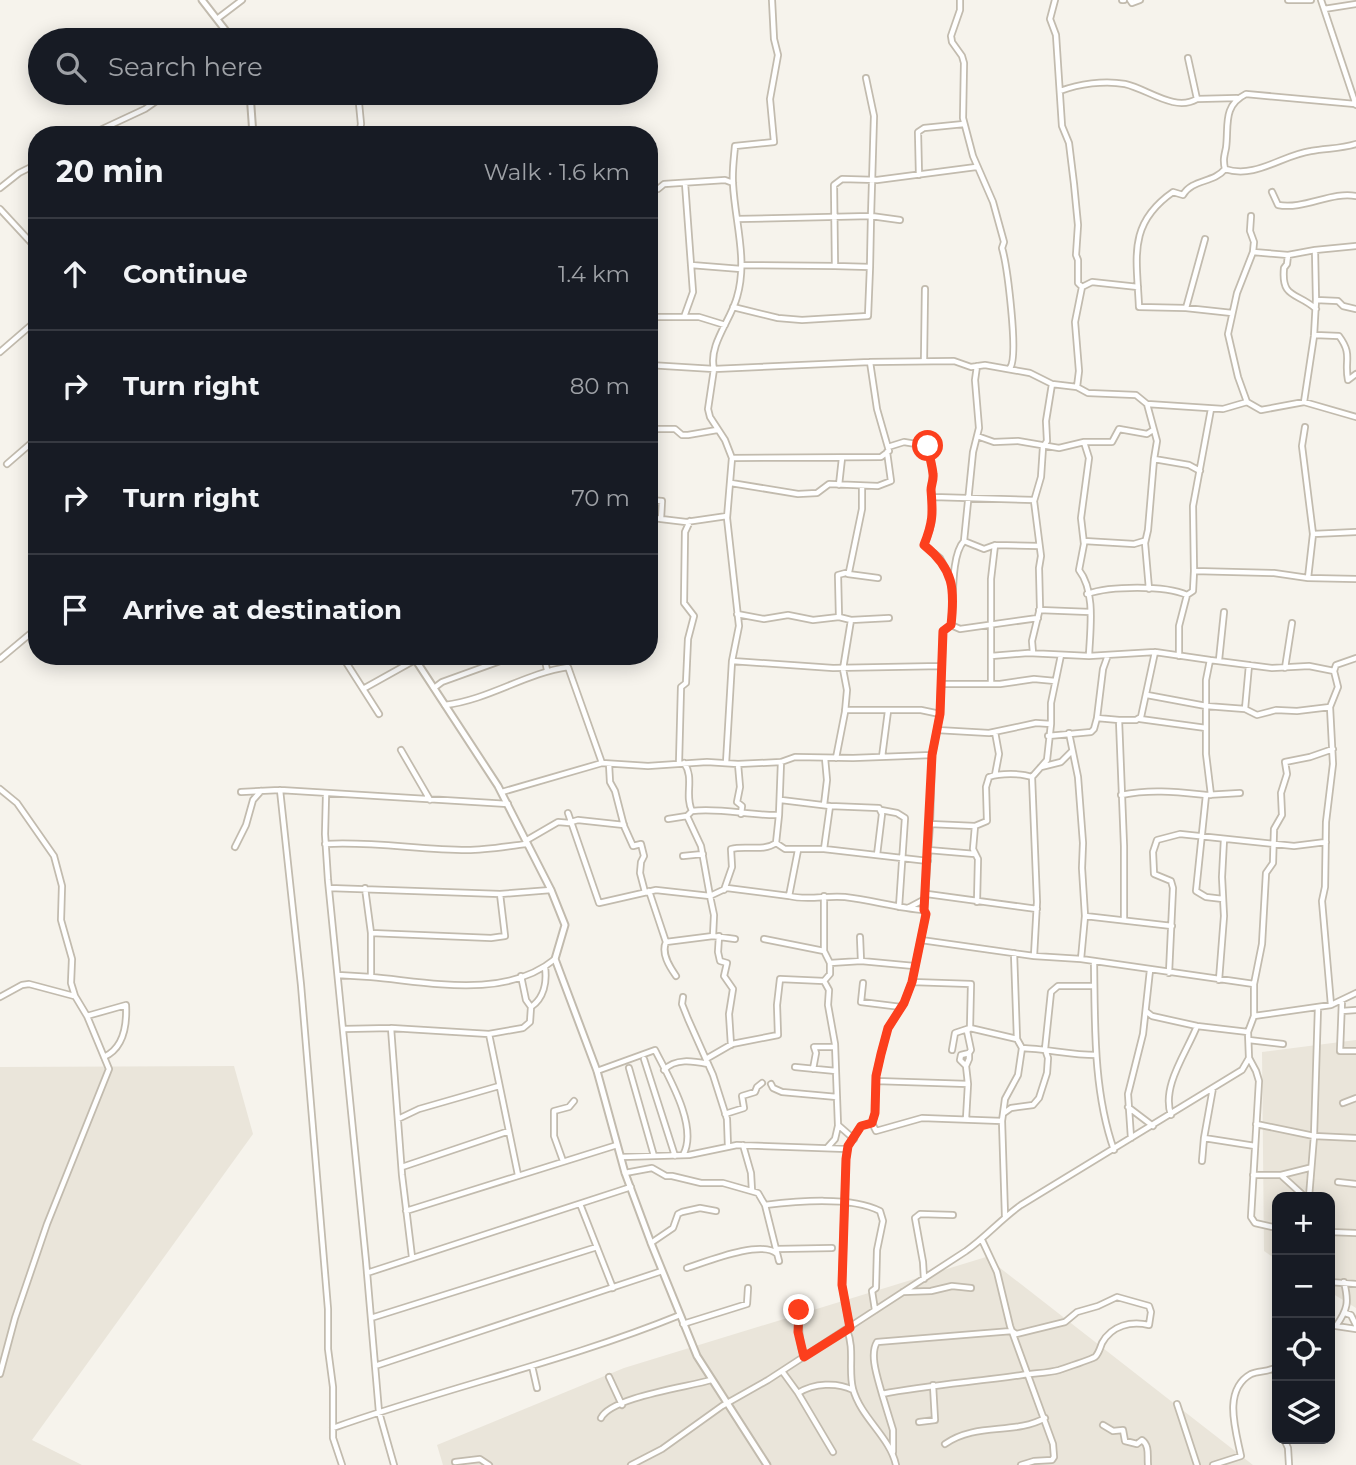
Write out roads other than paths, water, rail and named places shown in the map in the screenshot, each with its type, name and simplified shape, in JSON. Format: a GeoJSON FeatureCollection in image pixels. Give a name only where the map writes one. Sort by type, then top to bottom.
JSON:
{"type":"FeatureCollection","features":[{"type":"Feature","properties":{"kind":"street"},"geometry":{"type":"LineString","coordinates":[[202,0],[224,28]]}},
{"type":"Feature","properties":{"kind":"street"},"geometry":{"type":"LineString","coordinates":[[217,19],[242,0]]}},
{"type":"Feature","properties":{"kind":"street"},"geometry":{"type":"LineString","coordinates":[[726,763],[732,661],[738,626],[727,516],[732,458],[708,410],[714,369],[712,363],[737,297],[741,267],[733,183],[735,146],[774,142],[770,99],[778,55],[774,39],[772,0]]}},
{"type":"Feature","properties":{"kind":"street"},"geometry":{"type":"LineString","coordinates":[[960,0],[951,42],[964,63],[964,124],[976,167],[993,202],[1004,242],[1002,248],[1014,341],[1014,363],[1010,368]]}},
{"type":"Feature","properties":{"kind":"street"},"geometry":{"type":"LineString","coordinates":[[1055,0],[1050,19],[1056,35],[1062,126],[1069,143],[1074,184],[1078,225],[1078,283],[1082,287]]}},
{"type":"Feature","properties":{"kind":"street"},"geometry":{"type":"LineString","coordinates":[[1130,0],[1132,3],[1140,0]]}},
{"type":"Feature","properties":{"kind":"street"},"geometry":{"type":"LineString","coordinates":[[1288,0],[1311,0]]}},
{"type":"Feature","properties":{"kind":"street"},"geometry":{"type":"LineString","coordinates":[[1060,91],[1081,85],[1112,83],[1132,86],[1154,97],[1185,104],[1197,99],[1238,98],[1254,93],[1356,105],[1321,0]]}},
{"type":"Feature","properties":{"kind":"street"},"geometry":{"type":"LineString","coordinates":[[1324,9],[1356,4]]}},
{"type":"Feature","properties":{"kind":"street"},"geometry":{"type":"LineString","coordinates":[[1188,58],[1197,99]]}},
{"type":"Feature","properties":{"kind":"street"},"geometry":{"type":"LineString","coordinates":[[733,307],[802,320],[868,316],[874,116],[866,78]]}},
{"type":"Feature","properties":{"kind":"street"},"geometry":{"type":"LineString","coordinates":[[1225,169],[1222,156],[1226,150],[1225,133],[1229,111],[1238,98]]}},
{"type":"Feature","properties":{"kind":"street"},"geometry":{"type":"LineString","coordinates":[[109,126],[152,105]]}},
{"type":"Feature","properties":{"kind":"street"},"geometry":{"type":"LineString","coordinates":[[252,105],[253,126]]}},
{"type":"Feature","properties":{"kind":"street"},"geometry":{"type":"LineString","coordinates":[[359,105],[361,126]]}},
{"type":"Feature","properties":{"kind":"street"},"geometry":{"type":"LineString","coordinates":[[919,174],[918,132],[924,128],[964,124]]}},
{"type":"Feature","properties":{"kind":"street"},"geometry":{"type":"LineString","coordinates":[[1225,169],[1237,173],[1255,170],[1312,150],[1338,150],[1356,144]]}},
{"type":"Feature","properties":{"kind":"street"},"geometry":{"type":"LineString","coordinates":[[835,266],[832,192],[837,182],[842,179],[872,180],[976,167]]}},
{"type":"Feature","properties":{"kind":"street"},"geometry":{"type":"LineString","coordinates":[[0,188],[28,168]]}},
{"type":"Feature","properties":{"kind":"street"},"geometry":{"type":"LineString","coordinates":[[1225,169],[1220,175],[1187,187],[1183,195],[1172,192],[1156,204],[1147,216],[1142,223],[1137,254],[1138,287],[1139,307],[1232,313]]}},
{"type":"Feature","properties":{"kind":"street"},"geometry":{"type":"LineString","coordinates":[[658,189],[664,184],[724,180],[733,183]]}},
{"type":"Feature","properties":{"kind":"street"},"geometry":{"type":"LineString","coordinates":[[684,317],[693,292],[685,183]]}},
{"type":"Feature","properties":{"kind":"street"},"geometry":{"type":"LineString","coordinates":[[1272,192],[1278,205],[1290,208],[1316,200],[1356,196]]}},
{"type":"Feature","properties":{"kind":"street"},"geometry":{"type":"LineString","coordinates":[[0,209],[28,239]]}},
{"type":"Feature","properties":{"kind":"street"},"geometry":{"type":"LineString","coordinates":[[737,219],[871,216],[900,220]]}},
{"type":"Feature","properties":{"kind":"street"},"geometry":{"type":"LineString","coordinates":[[1251,216],[1253,252],[1243,274],[1228,334],[1247,402],[1261,410],[1304,402],[1356,417]]}},
{"type":"Feature","properties":{"kind":"street"},"geometry":{"type":"LineString","coordinates":[[1186,308],[1205,239]]}},
{"type":"Feature","properties":{"kind":"street"},"geometry":{"type":"LineString","coordinates":[[1253,252],[1288,256],[1356,246]]}},
{"type":"Feature","properties":{"kind":"street"},"geometry":{"type":"LineString","coordinates":[[1304,402],[1315,335],[1315,250]]}},
{"type":"Feature","properties":{"kind":"street"},"geometry":{"type":"LineString","coordinates":[[1288,256],[1283,284],[1290,295],[1307,301],[1316,309]]}},
{"type":"Feature","properties":{"kind":"street"},"geometry":{"type":"LineString","coordinates":[[691,265],[870,267]]}},
{"type":"Feature","properties":{"kind":"street"},"geometry":{"type":"LineString","coordinates":[[1082,287],[1092,282],[1138,287]]}},
{"type":"Feature","properties":{"kind":"street"},"geometry":{"type":"LineString","coordinates":[[1077,387],[1079,370],[1075,322],[1082,287]]}},
{"type":"Feature","properties":{"kind":"street"},"geometry":{"type":"LineString","coordinates":[[924,360],[925,289]]}},
{"type":"Feature","properties":{"kind":"street"},"geometry":{"type":"LineString","coordinates":[[1316,300],[1338,301],[1343,306],[1356,309]]}},
{"type":"Feature","properties":{"kind":"street"},"geometry":{"type":"LineString","coordinates":[[658,317],[699,317],[725,325]]}},
{"type":"Feature","properties":{"kind":"street"},"geometry":{"type":"LineString","coordinates":[[0,352],[28,328]]}},
{"type":"Feature","properties":{"kind":"street"},"geometry":{"type":"LineString","coordinates":[[1315,335],[1339,336],[1349,354],[1346,372],[1348,380],[1356,374]]}},
{"type":"Feature","properties":{"kind":"street"},"geometry":{"type":"LineString","coordinates":[[658,366],[714,369],[954,361],[971,367],[1010,368],[1030,373],[1052,384],[1077,387],[1088,393],[1136,395],[1147,404],[1223,410],[1247,402]]}},
{"type":"Feature","properties":{"kind":"street"},"geometry":{"type":"LineString","coordinates":[[731,483],[798,494],[817,494],[829,484],[878,486],[891,481],[888,450],[877,409],[870,362]]}},
{"type":"Feature","properties":{"kind":"street"},"geometry":{"type":"LineString","coordinates":[[952,582],[960,546],[964,541],[973,452],[979,428],[975,380],[977,366]]}},
{"type":"Feature","properties":{"kind":"street"},"geometry":{"type":"LineString","coordinates":[[1033,653],[1032,641],[1039,610],[1039,546],[1034,500],[1041,477],[1052,384]]}},
{"type":"Feature","properties":{"kind":"street"},"geometry":{"type":"LineString","coordinates":[[1147,404],[1157,441],[1145,541],[1149,589]]}},
{"type":"Feature","properties":{"kind":"street"},"geometry":{"type":"LineString","coordinates":[[1179,656],[1179,626],[1187,595],[1193,591],[1193,506],[1211,408]]}},
{"type":"Feature","properties":{"kind":"street"},"geometry":{"type":"LineString","coordinates":[[1305,427],[1302,446],[1313,534],[1308,578]]}},
{"type":"Feature","properties":{"kind":"street"},"geometry":{"type":"LineString","coordinates":[[658,429],[675,429],[682,435],[718,430]]}},
{"type":"Feature","properties":{"kind":"street"},"geometry":{"type":"LineString","coordinates":[[977,436],[994,442],[1045,444],[1059,448],[1084,442],[1112,442],[1119,429],[1147,434],[1153,430]]}},
{"type":"Feature","properties":{"kind":"street"},"geometry":{"type":"LineString","coordinates":[[732,458],[881,457],[904,442],[928,446],[933,473],[932,525],[924,545],[940,558],[952,582],[954,597],[951,625],[943,631],[940,714],[932,755],[924,910],[926,914],[912,982],[888,1028],[876,1081],[872,1123],[876,1131],[922,1118],[1002,1121]]}},
{"type":"Feature","properties":{"kind":"street"},"geometry":{"type":"LineString","coordinates":[[1084,442],[1089,458],[1081,518],[1084,541],[1079,570],[1084,576],[1090,612],[1089,656]]}},
{"type":"Feature","properties":{"kind":"street"},"geometry":{"type":"LineString","coordinates":[[7,464],[28,446]]}},
{"type":"Feature","properties":{"kind":"street"},"geometry":{"type":"LineString","coordinates":[[839,485],[842,458]]}},
{"type":"Feature","properties":{"kind":"street"},"geometry":{"type":"LineString","coordinates":[[1154,459],[1189,465],[1200,471]]}},
{"type":"Feature","properties":{"kind":"street"},"geometry":{"type":"LineString","coordinates":[[846,573],[849,572],[862,509],[862,486]]}},
{"type":"Feature","properties":{"kind":"street"},"geometry":{"type":"LineString","coordinates":[[933,497],[1034,500]]}},
{"type":"Feature","properties":{"kind":"street"},"geometry":{"type":"LineString","coordinates":[[658,501],[662,501],[661,519]]}},
{"type":"Feature","properties":{"kind":"street"},"geometry":{"type":"LineString","coordinates":[[658,518],[690,522],[727,516]]}},
{"type":"Feature","properties":{"kind":"street"},"geometry":{"type":"LineString","coordinates":[[690,522],[685,532],[684,603],[694,616],[688,639],[686,683],[681,687],[681,763],[689,773],[688,798],[692,811]]}},
{"type":"Feature","properties":{"kind":"street"},"geometry":{"type":"LineString","coordinates":[[1313,534],[1356,532]]}},
{"type":"Feature","properties":{"kind":"street"},"geometry":{"type":"LineString","coordinates":[[964,541],[984,549],[995,545],[1039,546]]}},
{"type":"Feature","properties":{"kind":"street"},"geometry":{"type":"LineString","coordinates":[[1084,541],[1134,544],[1145,541]]}},
{"type":"Feature","properties":{"kind":"street"},"geometry":{"type":"LineString","coordinates":[[991,684],[990,579],[995,545]]}},
{"type":"Feature","properties":{"kind":"street"},"geometry":{"type":"LineString","coordinates":[[1194,571],[1356,579]]}},
{"type":"Feature","properties":{"kind":"street"},"geometry":{"type":"LineString","coordinates":[[839,617],[838,575],[846,573],[878,578]]}},
{"type":"Feature","properties":{"kind":"street"},"geometry":{"type":"LineString","coordinates":[[1087,594],[1101,589],[1175,589],[1187,595]]}},
{"type":"Feature","properties":{"kind":"street"},"geometry":{"type":"LineString","coordinates":[[1039,610],[1090,612]]}},
{"type":"Feature","properties":{"kind":"street"},"geometry":{"type":"LineString","coordinates":[[1219,660],[1224,612]]}},
{"type":"Feature","properties":{"kind":"street"},"geometry":{"type":"LineString","coordinates":[[737,614],[764,619],[788,615],[813,620],[839,617],[851,620],[889,618]]}},
{"type":"Feature","properties":{"kind":"street"},"geometry":{"type":"LineString","coordinates":[[951,625],[960,629],[1038,618]]}},
{"type":"Feature","properties":{"kind":"street"},"geometry":{"type":"LineString","coordinates":[[835,758],[845,710],[847,690],[843,668],[851,620]]}},
{"type":"Feature","properties":{"kind":"street"},"geometry":{"type":"LineString","coordinates":[[1285,668],[1292,623]]}},
{"type":"Feature","properties":{"kind":"street"},"geometry":{"type":"LineString","coordinates":[[0,659],[28,636]]}},
{"type":"Feature","properties":{"kind":"street"},"geometry":{"type":"LineString","coordinates":[[991,656],[1033,653],[1089,656],[1155,652],[1249,665],[1285,668],[1309,666],[1334,671]]}},
{"type":"Feature","properties":{"kind":"street"},"geometry":{"type":"LineString","coordinates":[[1139,719],[1147,695],[1155,652]]}},
{"type":"Feature","properties":{"kind":"street"},"geometry":{"type":"LineString","coordinates":[[1034,956],[1037,909],[1032,777],[1048,758],[1051,703],[1061,655]]}},
{"type":"Feature","properties":{"kind":"street"},"geometry":{"type":"LineString","coordinates":[[1048,736],[1093,731],[1103,669],[1108,655]]}},
{"type":"Feature","properties":{"kind":"street"},"geometry":{"type":"LineString","coordinates":[[1331,1005],[1322,901],[1332,749],[1330,707],[1338,687],[1334,671],[1336,665],[1356,658]]}},
{"type":"Feature","properties":{"kind":"street"},"geometry":{"type":"LineString","coordinates":[[1210,660],[1206,680],[1208,795],[1196,891],[1206,897],[1223,899]]}},
{"type":"Feature","properties":{"kind":"street"},"geometry":{"type":"LineString","coordinates":[[732,661],[843,668],[942,666]]}},
{"type":"Feature","properties":{"kind":"street"},"geometry":{"type":"LineString","coordinates":[[348,665],[379,715]]}},
{"type":"Feature","properties":{"kind":"street"},"geometry":{"type":"LineString","coordinates":[[363,689],[402,665]]}},
{"type":"Feature","properties":{"kind":"street"},"geometry":{"type":"LineString","coordinates":[[338,975],[494,985],[545,967],[555,959],[565,925],[551,890],[502,792],[419,665]]}},
{"type":"Feature","properties":{"kind":"street"},"geometry":{"type":"LineString","coordinates":[[434,688],[442,682],[489,665]]}},
{"type":"Feature","properties":{"kind":"street"},"geometry":{"type":"LineString","coordinates":[[546,665],[547,670]]}},
{"type":"Feature","properties":{"kind":"street"},"geometry":{"type":"LineString","coordinates":[[1245,709],[1249,665]]}},
{"type":"Feature","properties":{"kind":"street"},"geometry":{"type":"LineString","coordinates":[[445,705],[461,703],[547,670],[569,667],[606,763],[624,825],[634,846],[640,844],[644,856],[640,862],[640,873],[666,942],[664,947],[669,966],[676,976]]}},
{"type":"Feature","properties":{"kind":"street"},"geometry":{"type":"LineString","coordinates":[[941,684],[991,684],[1034,679],[1056,681]]}},
{"type":"Feature","properties":{"kind":"street"},"geometry":{"type":"LineString","coordinates":[[1147,695],[1206,706],[1245,709],[1257,715],[1276,710],[1297,711],[1330,707]]}},
{"type":"Feature","properties":{"kind":"street"},"geometry":{"type":"LineString","coordinates":[[845,710],[921,710],[940,714]]}},
{"type":"Feature","properties":{"kind":"street"},"geometry":{"type":"LineString","coordinates":[[882,757],[888,710]]}},
{"type":"Feature","properties":{"kind":"street"},"geometry":{"type":"LineString","coordinates":[[1097,718],[1139,719],[1206,728]]}},
{"type":"Feature","properties":{"kind":"street"},"geometry":{"type":"LineString","coordinates":[[1118,720],[1124,846],[1124,919]]}},
{"type":"Feature","properties":{"kind":"street"},"geometry":{"type":"LineString","coordinates":[[937,730],[979,734],[1036,723],[1051,724]]}},
{"type":"Feature","properties":{"kind":"street"},"geometry":{"type":"LineString","coordinates":[[995,732],[999,754],[995,775]]}},
{"type":"Feature","properties":{"kind":"street"},"geometry":{"type":"LineString","coordinates":[[1069,733],[1081,808],[1085,916],[1080,959]]}},
{"type":"Feature","properties":{"kind":"street"},"geometry":{"type":"LineString","coordinates":[[631,1465],[663,1449],[726,1403],[782,1371],[924,1279],[982,1240],[1005,1216],[1242,1070],[1249,1058],[1248,1032],[1254,1016],[1254,984],[1262,944],[1266,873],[1273,863],[1274,829],[1282,815],[1281,793],[1287,774],[1285,762],[1332,749]]}},
{"type":"Feature","properties":{"kind":"street"},"geometry":{"type":"LineString","coordinates":[[401,750],[430,800]]}},
{"type":"Feature","properties":{"kind":"street"},"geometry":{"type":"LineString","coordinates":[[1040,767],[1061,762],[1072,751]]}},
{"type":"Feature","properties":{"kind":"street"},"geometry":{"type":"LineString","coordinates":[[502,792],[606,763],[738,764],[782,762],[795,757],[932,755]]}},
{"type":"Feature","properties":{"kind":"street"},"geometry":{"type":"LineString","coordinates":[[824,849],[827,806],[825,758]]}},
{"type":"Feature","properties":{"kind":"street"},"geometry":{"type":"LineString","coordinates":[[724,890],[732,867],[731,849],[769,848],[776,843],[782,762]]}},
{"type":"Feature","properties":{"kind":"street"},"geometry":{"type":"LineString","coordinates":[[738,764],[740,787],[737,802],[742,806],[741,814]]}},
{"type":"Feature","properties":{"kind":"street"},"geometry":{"type":"LineString","coordinates":[[930,824],[975,827],[987,821],[986,787],[989,777],[1032,777]]}},
{"type":"Feature","properties":{"kind":"street"},"geometry":{"type":"LineString","coordinates":[[0,789],[17,803],[54,856],[62,886],[61,920],[72,959],[71,983],[109,1069],[47,1224],[15,1318],[0,1374]]}},
{"type":"Feature","properties":{"kind":"street"},"geometry":{"type":"LineString","coordinates":[[241,792],[280,790],[508,804]]}},
{"type":"Feature","properties":{"kind":"street"},"geometry":{"type":"LineString","coordinates":[[280,790],[301,985],[327,1300],[328,1349],[333,1387],[333,1438],[342,1465]]}},
{"type":"Feature","properties":{"kind":"street"},"geometry":{"type":"LineString","coordinates":[[1121,795],[1169,790],[1208,795],[1240,793]]}},
{"type":"Feature","properties":{"kind":"street"},"geometry":{"type":"LineString","coordinates":[[235,847],[246,825],[253,800],[261,791]]}},
{"type":"Feature","properties":{"kind":"street"},"geometry":{"type":"LineString","coordinates":[[326,794],[329,888],[379,1412],[394,1465]]}},
{"type":"Feature","properties":{"kind":"street"},"geometry":{"type":"LineString","coordinates":[[781,800],[827,806],[879,808],[905,818],[899,907]]}},
{"type":"Feature","properties":{"kind":"street"},"geometry":{"type":"LineString","coordinates":[[668,819],[687,816],[692,811],[704,809],[779,815]]}},
{"type":"Feature","properties":{"kind":"street"},"geometry":{"type":"LineString","coordinates":[[877,855],[881,810]]}},
{"type":"Feature","properties":{"kind":"street"},"geometry":{"type":"LineString","coordinates":[[568,813],[599,903],[647,892],[710,896],[724,890],[802,900],[824,896],[847,898],[924,910]]}},
{"type":"Feature","properties":{"kind":"street"},"geometry":{"type":"LineString","coordinates":[[687,816],[704,855],[718,952],[720,961],[727,962],[724,975],[733,989],[729,1014],[731,1045]]}},
{"type":"Feature","properties":{"kind":"street"},"geometry":{"type":"LineString","coordinates":[[326,844],[358,842],[470,850],[527,842],[558,822],[571,823],[578,820],[624,825]]}},
{"type":"Feature","properties":{"kind":"street"},"geometry":{"type":"LineString","coordinates":[[975,827],[973,849],[978,859],[977,902]]}},
{"type":"Feature","properties":{"kind":"street"},"geometry":{"type":"LineString","coordinates":[[1168,973],[1174,888],[1171,881],[1154,874],[1154,848],[1157,840],[1180,834],[1275,844],[1308,845],[1326,842]]}},
{"type":"Feature","properties":{"kind":"street"},"geometry":{"type":"LineString","coordinates":[[1219,980],[1223,839]]}},
{"type":"Feature","properties":{"kind":"street"},"geometry":{"type":"LineString","coordinates":[[776,843],[785,849],[824,849],[928,861]]}},
{"type":"Feature","properties":{"kind":"street"},"geometry":{"type":"LineString","coordinates":[[789,897],[798,850]]}},
{"type":"Feature","properties":{"kind":"street"},"geometry":{"type":"LineString","coordinates":[[928,850],[976,854]]}},
{"type":"Feature","properties":{"kind":"street"},"geometry":{"type":"LineString","coordinates":[[683,856],[704,855]]}},
{"type":"Feature","properties":{"kind":"street"},"geometry":{"type":"LineString","coordinates":[[329,888],[500,894],[551,890]]}},
{"type":"Feature","properties":{"kind":"street"},"geometry":{"type":"LineString","coordinates":[[365,888],[371,977]]}},
{"type":"Feature","properties":{"kind":"street"},"geometry":{"type":"LineString","coordinates":[[370,933],[491,938],[505,936],[500,894]]}},
{"type":"Feature","properties":{"kind":"street"},"geometry":{"type":"LineString","coordinates":[[824,896],[824,951],[830,963],[830,974],[824,981]]}},
{"type":"Feature","properties":{"kind":"street"},"geometry":{"type":"LineString","coordinates":[[907,908],[926,896],[1037,909]]}},
{"type":"Feature","properties":{"kind":"street"},"geometry":{"type":"LineString","coordinates":[[1085,916],[1172,926]]}},
{"type":"Feature","properties":{"kind":"street"},"geometry":{"type":"LineString","coordinates":[[666,942],[716,936],[735,939]]}},
{"type":"Feature","properties":{"kind":"street"},"geometry":{"type":"LineString","coordinates":[[860,937],[861,961]]}},
{"type":"Feature","properties":{"kind":"street"},"geometry":{"type":"LineString","coordinates":[[764,939],[824,951]]}},
{"type":"Feature","properties":{"kind":"street"},"geometry":{"type":"LineString","coordinates":[[921,940],[1254,984]]}},
{"type":"Feature","properties":{"kind":"street"},"geometry":{"type":"LineString","coordinates":[[1005,1216],[1002,1121],[1004,1100],[1018,1075],[1022,1048],[1017,1039],[1014,953]]}},
{"type":"Feature","properties":{"kind":"street"},"geometry":{"type":"LineString","coordinates":[[555,959],[597,1071],[625,1173],[683,1324],[711,1380],[767,1465]]}},
{"type":"Feature","properties":{"kind":"street"},"geometry":{"type":"LineString","coordinates":[[830,963],[861,961],[915,966]]}},
{"type":"Feature","properties":{"kind":"street"},"geometry":{"type":"LineString","coordinates":[[1094,961],[1096,1055],[1107,1131],[1114,1150]]}},
{"type":"Feature","properties":{"kind":"street"},"geometry":{"type":"LineString","coordinates":[[531,1007],[540,998],[544,988],[545,967]]}},
{"type":"Feature","properties":{"kind":"street"},"geometry":{"type":"LineString","coordinates":[[1130,1139],[1128,1094],[1147,1012],[1150,970]]}},
{"type":"Feature","properties":{"kind":"street"},"geometry":{"type":"LineString","coordinates":[[344,1029],[391,1028],[489,1034],[523,1028],[530,1022],[531,1007],[526,1000],[521,976]]}},
{"type":"Feature","properties":{"kind":"street"},"geometry":{"type":"LineString","coordinates":[[664,1070],[671,1063],[707,1062],[731,1045],[778,1035],[780,979],[824,981]]}},
{"type":"Feature","properties":{"kind":"street"},"geometry":{"type":"LineString","coordinates":[[824,981],[828,990],[828,1006],[836,1047],[838,1125],[835,1139],[826,1149]]}},
{"type":"Feature","properties":{"kind":"street"},"geometry":{"type":"LineString","coordinates":[[912,982],[971,984],[970,1028],[967,1031],[971,1050],[966,1066],[966,1119]]}},
{"type":"Feature","properties":{"kind":"street"},"geometry":{"type":"LineString","coordinates":[[863,983],[861,1002],[901,1007]]}},
{"type":"Feature","properties":{"kind":"street"},"geometry":{"type":"LineString","coordinates":[[0,997],[29,984],[75,996]]}},
{"type":"Feature","properties":{"kind":"street"},"geometry":{"type":"LineString","coordinates":[[1003,1114],[1011,1108],[1033,1105],[1039,1098],[1048,1063],[1045,1049],[1051,992],[1054,988],[1094,986]]}},
{"type":"Feature","properties":{"kind":"street"},"geometry":{"type":"LineString","coordinates":[[1254,1016],[1331,1005],[1356,993]]}},
{"type":"Feature","properties":{"kind":"street"},"geometry":{"type":"LineString","coordinates":[[683,998],[682,1004],[707,1062],[725,1114],[728,1147]]}},
{"type":"Feature","properties":{"kind":"street"},"geometry":{"type":"LineString","coordinates":[[1342,1000],[1340,1051],[1356,1051]]}},
{"type":"Feature","properties":{"kind":"street"},"geometry":{"type":"LineString","coordinates":[[88,1017],[126,1005],[127,1026],[112,1054],[104,1057]]}},
{"type":"Feature","properties":{"kind":"street"},"geometry":{"type":"LineString","coordinates":[[1307,1192],[1314,1136],[1318,1007]]}},
{"type":"Feature","properties":{"kind":"street"},"geometry":{"type":"LineString","coordinates":[[1342,1011],[1356,1010]]}},
{"type":"Feature","properties":{"kind":"street"},"geometry":{"type":"LineString","coordinates":[[1147,1012],[1152,1016],[1196,1026],[1248,1032]]}},
{"type":"Feature","properties":{"kind":"street"},"geometry":{"type":"LineString","coordinates":[[1171,1115],[1168,1104],[1172,1085],[1196,1026]]}},
{"type":"Feature","properties":{"kind":"street"},"geometry":{"type":"LineString","coordinates":[[391,1028],[412,1257]]}},
{"type":"Feature","properties":{"kind":"street"},"geometry":{"type":"LineString","coordinates":[[953,1050],[955,1033],[970,1028],[1017,1039]]}},
{"type":"Feature","properties":{"kind":"street"},"geometry":{"type":"LineString","coordinates":[[489,1034],[519,1175]]}},
{"type":"Feature","properties":{"kind":"street"},"geometry":{"type":"LineString","coordinates":[[1250,1040],[1283,1044]]}},
{"type":"Feature","properties":{"kind":"street"},"geometry":{"type":"LineString","coordinates":[[813,1069],[816,1053],[814,1047],[836,1047]]}},
{"type":"Feature","properties":{"kind":"street"},"geometry":{"type":"LineString","coordinates":[[1022,1048],[1096,1055]]}},
{"type":"Feature","properties":{"kind":"street"},"geometry":{"type":"LineString","coordinates":[[597,1071],[655,1050],[688,1125],[687,1147],[682,1156]]}},
{"type":"Feature","properties":{"kind":"street"},"geometry":{"type":"LineString","coordinates":[[1249,1058],[1259,1081],[1252,1221],[1272,1227]]}},
{"type":"Feature","properties":{"kind":"street"},"geometry":{"type":"LineString","coordinates":[[644,1059],[675,1156]]}},
{"type":"Feature","properties":{"kind":"street"},"geometry":{"type":"LineString","coordinates":[[795,1067],[836,1071]]}},
{"type":"Feature","properties":{"kind":"street"},"geometry":{"type":"LineString","coordinates":[[629,1068],[654,1157]]}},
{"type":"Feature","properties":{"kind":"street"},"geometry":{"type":"LineString","coordinates":[[876,1081],[968,1084]]}},
{"type":"Feature","properties":{"kind":"street"},"geometry":{"type":"LineString","coordinates":[[725,1114],[744,1108],[742,1096],[755,1092],[762,1083]]}},
{"type":"Feature","properties":{"kind":"street"},"geometry":{"type":"LineString","coordinates":[[771,1084],[782,1092],[837,1097]]}},
{"type":"Feature","properties":{"kind":"street"},"geometry":{"type":"LineString","coordinates":[[398,1119],[419,1109],[499,1086]]}},
{"type":"Feature","properties":{"kind":"street"},"geometry":{"type":"LineString","coordinates":[[1202,1161],[1213,1088]]}},
{"type":"Feature","properties":{"kind":"street"},"geometry":{"type":"LineString","coordinates":[[1343,1103],[1356,1098]]}},
{"type":"Feature","properties":{"kind":"street"},"geometry":{"type":"LineString","coordinates":[[563,1161],[554,1136],[554,1111],[569,1107],[574,1101]]}},
{"type":"Feature","properties":{"kind":"street"},"geometry":{"type":"LineString","coordinates":[[1128,1107],[1153,1126]]}},
{"type":"Feature","properties":{"kind":"street"},"geometry":{"type":"LineString","coordinates":[[872,1123],[861,1126],[847,1149],[842,1285],[851,1342],[853,1390],[893,1452]]}},
{"type":"Feature","properties":{"kind":"street"},"geometry":{"type":"LineString","coordinates":[[1256,1124],[1314,1136],[1356,1138]]}},
{"type":"Feature","properties":{"kind":"street"},"geometry":{"type":"LineString","coordinates":[[838,1125],[854,1139]]}},
{"type":"Feature","properties":{"kind":"street"},"geometry":{"type":"LineString","coordinates":[[402,1167],[509,1131]]}},
{"type":"Feature","properties":{"kind":"street"},"geometry":{"type":"LineString","coordinates":[[1205,1138],[1255,1146]]}},
{"type":"Feature","properties":{"kind":"street"},"geometry":{"type":"LineString","coordinates":[[406,1211],[617,1144]]}},
{"type":"Feature","properties":{"kind":"street"},"geometry":{"type":"LineString","coordinates":[[621,1157],[682,1156],[743,1145],[847,1149]]}},
{"type":"Feature","properties":{"kind":"street"},"geometry":{"type":"LineString","coordinates":[[743,1145],[751,1173],[752,1191]]}},
{"type":"Feature","properties":{"kind":"street"},"geometry":{"type":"LineString","coordinates":[[625,1173],[652,1168],[666,1177],[701,1183],[723,1183],[761,1195],[778,1255]]}},
{"type":"Feature","properties":{"kind":"street"},"geometry":{"type":"LineString","coordinates":[[1253,1175],[1281,1175],[1309,1168]]}},
{"type":"Feature","properties":{"kind":"street"},"geometry":{"type":"LineString","coordinates":[[1281,1175],[1301,1192]]}},
{"type":"Feature","properties":{"kind":"street"},"geometry":{"type":"LineString","coordinates":[[1338,1182],[1356,1184]]}},
{"type":"Feature","properties":{"kind":"street"},"geometry":{"type":"LineString","coordinates":[[367,1273],[631,1187]]}},
{"type":"Feature","properties":{"kind":"street"},"geometry":{"type":"LineString","coordinates":[[765,1205],[845,1202],[869,1204],[883,1214],[877,1250],[876,1287],[873,1291],[875,1311]]}},
{"type":"Feature","properties":{"kind":"street"},"geometry":{"type":"LineString","coordinates":[[580,1203],[613,1288]]}},
{"type":"Feature","properties":{"kind":"street"},"geometry":{"type":"LineString","coordinates":[[651,1243],[673,1228],[678,1214],[682,1212],[700,1209],[716,1212]]}},
{"type":"Feature","properties":{"kind":"street"},"geometry":{"type":"LineString","coordinates":[[924,1279],[915,1218],[920,1213],[953,1215]]}},
{"type":"Feature","properties":{"kind":"street"},"geometry":{"type":"LineString","coordinates":[[1335,1232],[1356,1233]]}},
{"type":"Feature","properties":{"kind":"street"},"geometry":{"type":"LineString","coordinates":[[982,1240],[997,1272],[1012,1331],[1053,1444],[1055,1462],[1025,1465]]}},
{"type":"Feature","properties":{"kind":"street"},"geometry":{"type":"LineString","coordinates":[[371,1318],[597,1247]]}},
{"type":"Feature","properties":{"kind":"street"},"geometry":{"type":"LineString","coordinates":[[687,1268],[759,1248],[773,1250],[778,1255]]}},
{"type":"Feature","properties":{"kind":"street"},"geometry":{"type":"LineString","coordinates":[[778,1255],[832,1248]]}},
{"type":"Feature","properties":{"kind":"street"},"geometry":{"type":"LineString","coordinates":[[375,1366],[662,1271]]}},
{"type":"Feature","properties":{"kind":"street"},"geometry":{"type":"LineString","coordinates":[[1335,1282],[1356,1284]]}},
{"type":"Feature","properties":{"kind":"street"},"geometry":{"type":"LineString","coordinates":[[1335,1324],[1345,1313],[1348,1292],[1344,1282]]}},
{"type":"Feature","properties":{"kind":"street"},"geometry":{"type":"LineString","coordinates":[[902,1292],[931,1291],[952,1286],[971,1288]]}},
{"type":"Feature","properties":{"kind":"street"},"geometry":{"type":"LineString","coordinates":[[683,1324],[747,1304],[748,1288]]}},
{"type":"Feature","properties":{"kind":"street"},"geometry":{"type":"LineString","coordinates":[[882,1394],[933,1385],[981,1382],[1058,1371],[1093,1358],[1107,1336],[1126,1323],[1149,1325],[1151,1312],[1149,1306],[1117,1297],[1077,1312],[1065,1322],[1016,1334],[1012,1331],[877,1342],[873,1350],[882,1394],[893,1430],[896,1465]]}},
{"type":"Feature","properties":{"kind":"street"},"geometry":{"type":"LineString","coordinates":[[797,1298],[800,1326],[798,1332],[804,1357]]}},
{"type":"Feature","properties":{"kind":"street"},"geometry":{"type":"LineString","coordinates":[[1335,1326],[1356,1327],[1351,1315],[1345,1313]]}},
{"type":"Feature","properties":{"kind":"street"},"geometry":{"type":"LineString","coordinates":[[333,1428],[630,1335],[680,1315]]}},
{"type":"Feature","properties":{"kind":"street"},"geometry":{"type":"LineString","coordinates":[[532,1366],[537,1388]]}},
{"type":"Feature","properties":{"kind":"street"},"geometry":{"type":"LineString","coordinates":[[1245,1465],[1233,1409],[1236,1391],[1247,1376],[1272,1369]]}},
{"type":"Feature","properties":{"kind":"street"},"geometry":{"type":"LineString","coordinates":[[782,1371],[799,1393],[833,1452]]}},
{"type":"Feature","properties":{"kind":"street"},"geometry":{"type":"LineString","coordinates":[[609,1377],[622,1405]]}},
{"type":"Feature","properties":{"kind":"street"},"geometry":{"type":"LineString","coordinates":[[601,1418],[606,1412],[642,1395],[711,1380]]}},
{"type":"Feature","properties":{"kind":"street"},"geometry":{"type":"LineString","coordinates":[[799,1393],[832,1385],[853,1390]]}},
{"type":"Feature","properties":{"kind":"street"},"geometry":{"type":"LineString","coordinates":[[919,1422],[935,1420],[933,1385]]}},
{"type":"Feature","properties":{"kind":"street"},"geometry":{"type":"LineString","coordinates":[[1177,1404],[1197,1465]]}},
{"type":"Feature","properties":{"kind":"street"},"geometry":{"type":"LineString","coordinates":[[944,1444],[956,1436],[1017,1426],[1045,1418]]}},
{"type":"Feature","properties":{"kind":"street"},"geometry":{"type":"LineString","coordinates":[[1103,1426],[1114,1431],[1123,1430],[1125,1441],[1136,1444],[1142,1440],[1145,1442],[1148,1465]]}},
{"type":"Feature","properties":{"kind":"street"},"geometry":{"type":"LineString","coordinates":[[1286,1444],[1289,1465]]}},
{"type":"Feature","properties":{"kind":"street"},"geometry":{"type":"LineString","coordinates":[[1213,1465],[1241,1456]]}},
{"type":"Feature","properties":{"kind":"street"},"geometry":{"type":"LineString","coordinates":[[455,1462],[480,1459],[489,1465]]}}]}
